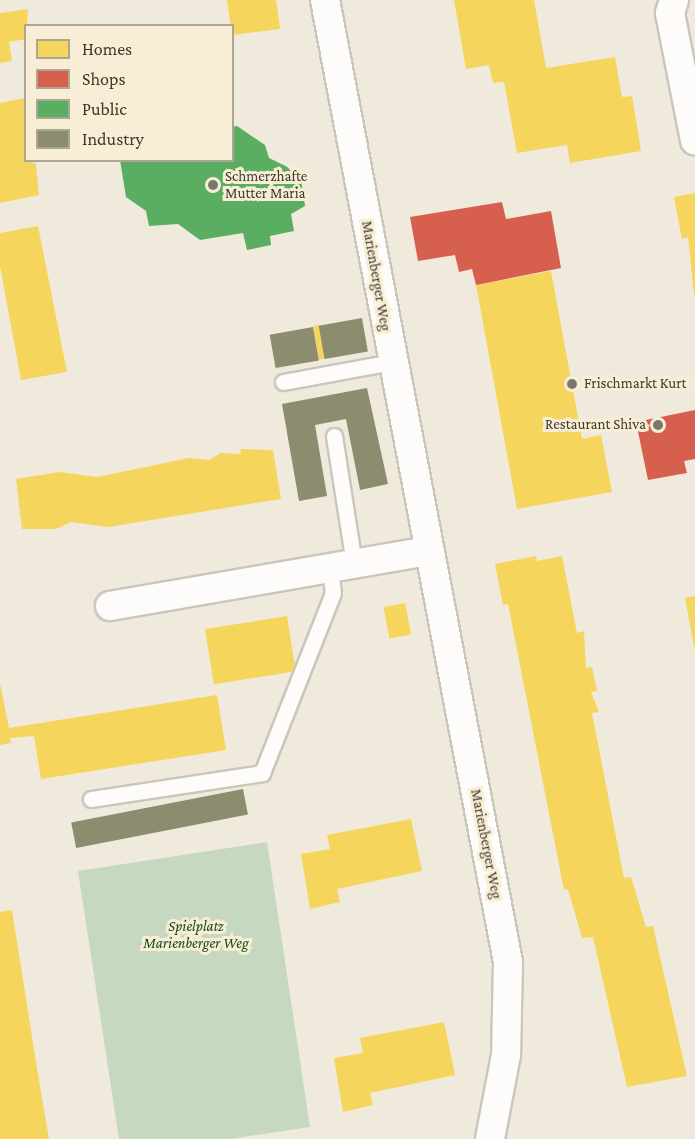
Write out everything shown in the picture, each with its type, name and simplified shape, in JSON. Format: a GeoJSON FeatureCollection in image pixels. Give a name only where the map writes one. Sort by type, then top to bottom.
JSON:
{"type":"FeatureCollection","features":[{"type":"Feature","properties":{"kind":"street","name":"Marienberger Weg"},"geometry":{"type":"LineString","coordinates":[[325,0],[427,551],[508,962],[506,1055],[490,1139]]}},
{"type":"Feature","properties":{"kind":"street"},"geometry":{"type":"LineString","coordinates":[[674,0],[670,13],[695,141]]}},
{"type":"Feature","properties":{"kind":"street"},"geometry":{"type":"LineString","coordinates":[[110,606],[427,551]]}},
{"type":"Feature","properties":{"kind":"lane"},"geometry":{"type":"LineString","coordinates":[[283,382],[392,362]]}},
{"type":"Feature","properties":{"kind":"lane"},"geometry":{"type":"LineString","coordinates":[[91,799],[262,773],[342,566],[334,436]]}},
{"type":"Feature","properties":{"kind":"green space","name":"Spielplatz Marienberger Weg"},"geometry":{"type":"Polygon","coordinates":[[[267,842],[310,1127],[230,1139],[119,1139],[78,871],[267,842]]]}},
{"type":"Feature","properties":{"kind":"building: Homes"},"geometry":{"type":"Polygon","coordinates":[[[227,0],[276,0],[280,29],[234,35],[234,24],[230,24],[227,0]]]}},
{"type":"Feature","properties":{"kind":"building: Homes"},"geometry":{"type":"Polygon","coordinates":[[[454,0],[534,0],[546,68],[615,57],[622,97],[632,96],[641,151],[570,163],[567,145],[517,153],[504,82],[493,83],[489,65],[466,69],[454,0]]]}},
{"type":"Feature","properties":{"kind":"building: Homes"},"geometry":{"type":"Polygon","coordinates":[[[28,9],[27,24],[24,24],[24,39],[9,42],[12,61],[0,63],[0,13],[28,9]]]}},
{"type":"Feature","properties":{"kind":"building: Homes"},"geometry":{"type":"Polygon","coordinates":[[[24,98],[24,162],[36,164],[39,195],[0,203],[0,103],[24,98]]]}},
{"type":"Feature","properties":{"kind":"building: Homes"},"geometry":{"type":"Polygon","coordinates":[[[695,193],[694,295],[688,237],[682,239],[674,197],[695,193]]]}},
{"type":"Feature","properties":{"kind":"building: Homes"},"geometry":{"type":"Polygon","coordinates":[[[38,226],[67,372],[21,380],[0,266],[0,233],[38,226]]]}},
{"type":"Feature","properties":{"kind":"building: Homes"},"geometry":{"type":"Polygon","coordinates":[[[551,271],[582,439],[601,435],[612,492],[517,509],[476,285],[551,271]]]}},
{"type":"Feature","properties":{"kind":"building: Homes"},"geometry":{"type":"Polygon","coordinates":[[[319,325],[325,358],[319,360],[313,326],[319,325]]]}},
{"type":"Feature","properties":{"kind":"building: Homes"},"geometry":{"type":"Polygon","coordinates":[[[240,449],[273,450],[281,499],[108,527],[71,522],[56,529],[22,529],[16,479],[59,472],[97,477],[189,458],[209,460],[221,453],[241,454],[240,449]]]}},
{"type":"Feature","properties":{"kind":"building: Homes"},"geometry":{"type":"Polygon","coordinates":[[[536,556],[537,561],[562,556],[577,633],[584,631],[586,668],[592,667],[597,691],[591,692],[599,712],[592,713],[624,878],[631,877],[646,927],[653,926],[687,1076],[627,1087],[593,937],[582,938],[568,889],[564,890],[508,604],[503,605],[495,564],[536,556]]]}},
{"type":"Feature","properties":{"kind":"building: Homes"},"geometry":{"type":"Polygon","coordinates":[[[695,596],[695,646],[694,647],[685,598],[695,596]]]}},
{"type":"Feature","properties":{"kind":"building: Homes"},"geometry":{"type":"Polygon","coordinates":[[[405,603],[411,634],[390,639],[383,607],[405,603]]]}},
{"type":"Feature","properties":{"kind":"building: Homes"},"geometry":{"type":"Polygon","coordinates":[[[287,616],[296,671],[214,684],[205,629],[287,616]]]}},
{"type":"Feature","properties":{"kind":"building: Homes"},"geometry":{"type":"Polygon","coordinates":[[[0,683],[9,728],[217,695],[226,750],[41,779],[34,736],[10,738],[11,743],[0,745],[0,683]]]}},
{"type":"Feature","properties":{"kind":"building: Homes"},"geometry":{"type":"Polygon","coordinates":[[[411,819],[422,871],[337,889],[340,902],[310,909],[301,854],[330,849],[327,835],[411,819]]]}},
{"type":"Feature","properties":{"kind":"building: Homes"},"geometry":{"type":"Polygon","coordinates":[[[12,910],[49,1139],[0,1139],[0,912],[12,910]]]}},
{"type":"Feature","properties":{"kind":"building: Homes"},"geometry":{"type":"Polygon","coordinates":[[[444,1022],[455,1075],[370,1093],[373,1105],[343,1112],[334,1058],[363,1053],[360,1038],[444,1022]]]}},
{"type":"Feature","properties":{"kind":"building: Shops"},"geometry":{"type":"Polygon","coordinates":[[[502,202],[506,219],[551,211],[561,268],[476,285],[472,269],[459,272],[455,255],[418,261],[410,217],[502,202]]]}},
{"type":"Feature","properties":{"kind":"building: Shops"},"geometry":{"type":"Polygon","coordinates":[[[695,410],[695,459],[684,461],[687,473],[648,480],[636,422],[695,410]]]}},
{"type":"Feature","properties":{"kind":"building: Public","name":"Schmerzhafte Mutter Maria"},"geometry":{"type":"Polygon","coordinates":[[[237,126],[265,145],[269,158],[300,173],[305,206],[291,214],[294,231],[270,236],[271,245],[247,250],[243,233],[200,240],[178,224],[149,226],[146,211],[126,197],[120,162],[234,162],[234,127],[237,126]]]}},
{"type":"Feature","properties":{"kind":"building: Industry"},"geometry":{"type":"Polygon","coordinates":[[[362,318],[368,351],[325,359],[319,326],[362,318]]]}},
{"type":"Feature","properties":{"kind":"building: Industry"},"geometry":{"type":"Polygon","coordinates":[[[313,327],[319,360],[276,368],[270,335],[313,327]]]}},
{"type":"Feature","properties":{"kind":"building: Industry"},"geometry":{"type":"Polygon","coordinates":[[[367,388],[388,484],[360,490],[346,419],[315,425],[327,496],[299,501],[282,404],[367,388]]]}},
{"type":"Feature","properties":{"kind":"building: Industry"},"geometry":{"type":"Polygon","coordinates":[[[243,789],[248,815],[76,848],[71,822],[243,789]]]}},
{"type":"Feature","properties":{"kind":"place","name":"Schmerzhafte Mutter Maria"},"geometry":{"type":"Point","coordinates":[213,185]}},
{"type":"Feature","properties":{"kind":"place","name":"Frischmarkt Kurt"},"geometry":{"type":"Point","coordinates":[572,384]}},
{"type":"Feature","properties":{"kind":"place","name":"Restaurant Shiva"},"geometry":{"type":"Point","coordinates":[658,425]}}]}
